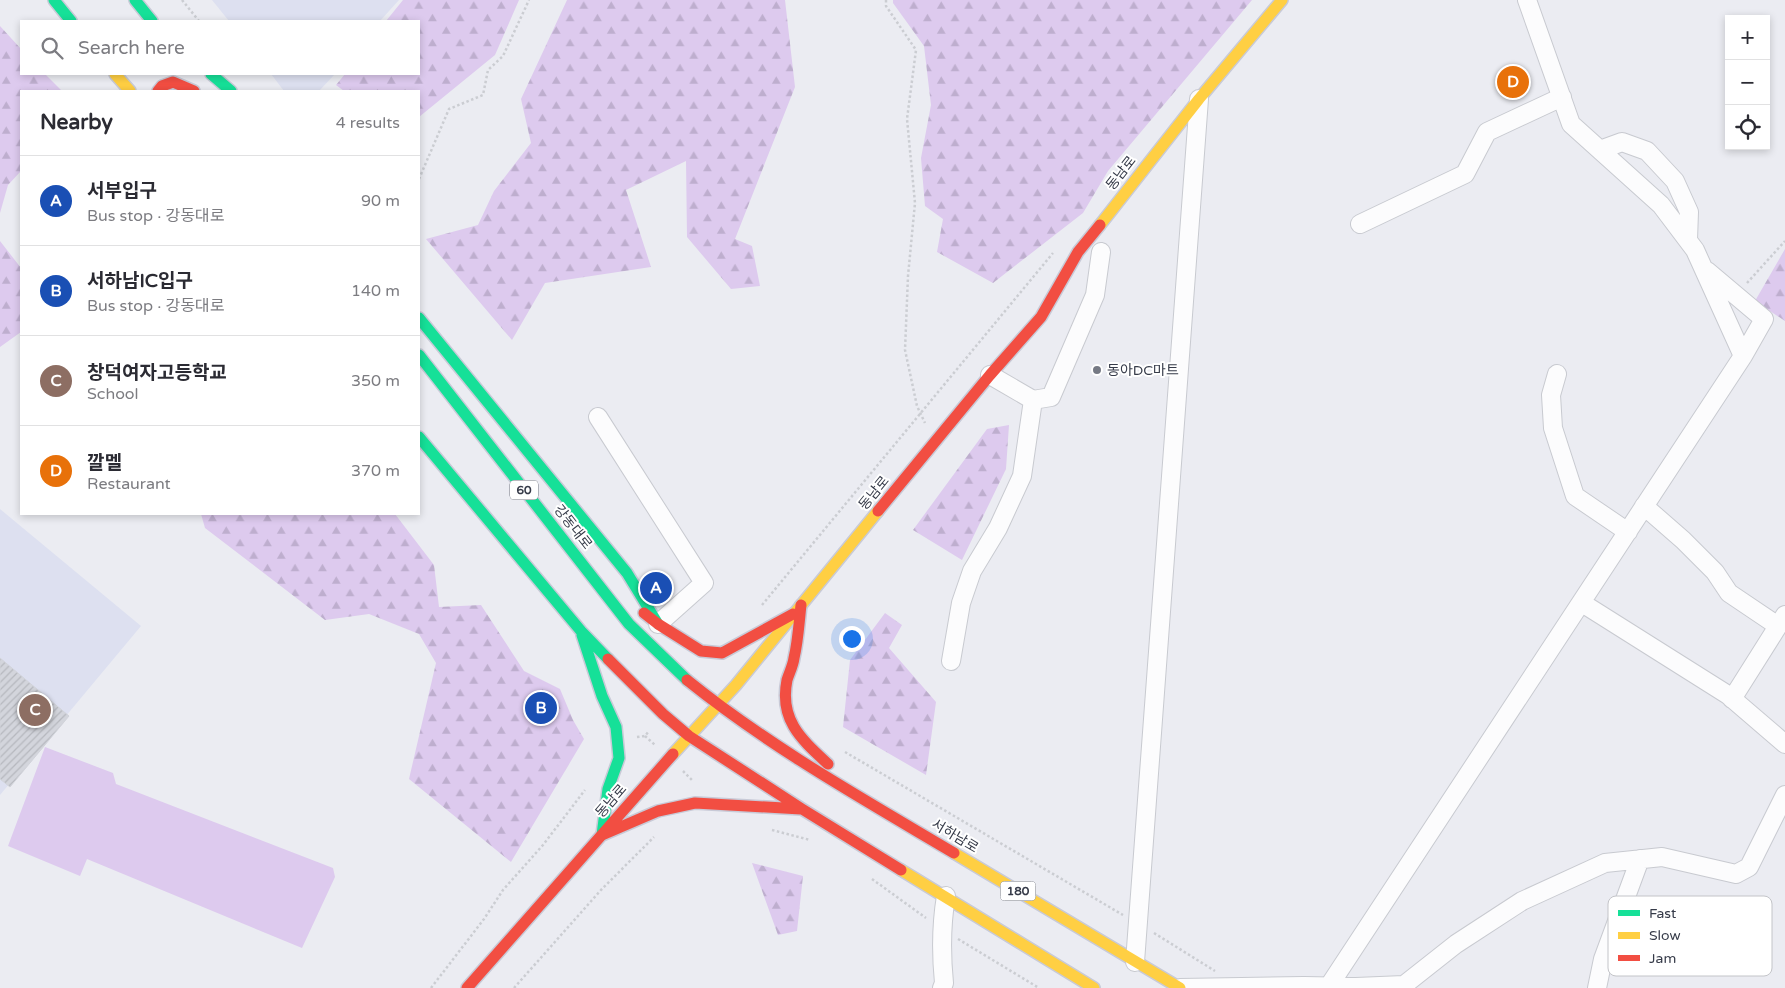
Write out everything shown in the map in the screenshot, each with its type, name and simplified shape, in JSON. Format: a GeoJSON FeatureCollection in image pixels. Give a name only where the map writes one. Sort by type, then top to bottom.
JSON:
{"type":"FeatureCollection","features":[{"type":"Feature","properties":{"kind":"main road"},"geometry":{"type":"LineString","coordinates":[[54,0],[71,20]]}},
{"type":"Feature","properties":{"kind":"main road"},"geometry":{"type":"LineString","coordinates":[[135,0],[151,20]]}},
{"type":"Feature","properties":{"kind":"main road","name":"동남로"},"geometry":{"type":"LineString","coordinates":[[466,988],[718,704],[990,375],[1041,317],[1078,252],[1199,99],[1282,0]]}},
{"type":"Feature","properties":{"kind":"main road"},"geometry":{"type":"LineString","coordinates":[[116,75],[129,90]]}},
{"type":"Feature","properties":{"kind":"main road"},"geometry":{"type":"LineString","coordinates":[[211,75],[230,90]]}},
{"type":"Feature","properties":{"kind":"main road"},"geometry":{"type":"LineString","coordinates":[[159,90],[162,86],[173,82],[192,90]]}},
{"type":"Feature","properties":{"kind":"main road"},"geometry":{"type":"LineString","coordinates":[[420,319],[627,573],[658,624]]}},
{"type":"Feature","properties":{"kind":"main road","name":"강동대로"},"geometry":{"type":"LineString","coordinates":[[420,356],[629,624],[688,682],[718,704]]}},
{"type":"Feature","properties":{"kind":"main road"},"geometry":{"type":"LineString","coordinates":[[420,438],[581,631],[663,714],[688,736],[802,809],[1094,988]]}},
{"type":"Feature","properties":{"kind":"main road"},"geometry":{"type":"LineString","coordinates":[[578,558],[614,588]]}},
{"type":"Feature","properties":{"kind":"main road"},"geometry":{"type":"LineString","coordinates":[[629,600],[658,624],[701,651],[722,653],[797,610]]}},
{"type":"Feature","properties":{"kind":"main road"},"geometry":{"type":"LineString","coordinates":[[797,610],[794,659],[786,680],[784,703],[790,722],[801,739],[817,752],[856,794]]}},
{"type":"Feature","properties":{"kind":"main road"},"geometry":{"type":"LineString","coordinates":[[581,631],[602,696],[616,727],[619,758],[608,789],[602,834],[658,811],[695,803],[802,809]]}},
{"type":"Feature","properties":{"kind":"main road","name":"서하남로"},"geometry":{"type":"LineString","coordinates":[[718,704],[804,764],[1180,988]]}},
{"type":"Feature","properties":{"kind":"street"},"geometry":{"type":"LineString","coordinates":[[1527,0],[1571,124],[1661,205],[1688,240],[1695,250],[1743,356]]}},
{"type":"Feature","properties":{"kind":"street"},"geometry":{"type":"LineString","coordinates":[[1360,224],[1465,174],[1487,132],[1562,97]]}},
{"type":"Feature","properties":{"kind":"street"},"geometry":{"type":"LineString","coordinates":[[1135,962],[1199,99]]}},
{"type":"Feature","properties":{"kind":"street"},"geometry":{"type":"LineString","coordinates":[[1600,150],[1622,142],[1646,151],[1674,181],[1689,212],[1688,240]]}},
{"type":"Feature","properties":{"kind":"street"},"geometry":{"type":"LineString","coordinates":[[990,375],[1033,400],[1051,397],[1095,295],[1100,252]]}},
{"type":"Feature","properties":{"kind":"street"},"geometry":{"type":"LineString","coordinates":[[1329,986],[1582,603],[1743,356],[1764,319],[1703,268]]}},
{"type":"Feature","properties":{"kind":"street"},"geometry":{"type":"LineString","coordinates":[[1557,374],[1551,395],[1553,428],[1575,496],[1628,532]]}},
{"type":"Feature","properties":{"kind":"street"},"geometry":{"type":"LineString","coordinates":[[950,661],[961,603],[972,571],[998,528],[1022,476],[1033,400]]}},
{"type":"Feature","properties":{"kind":"street"},"geometry":{"type":"LineString","coordinates":[[598,417],[704,583],[658,624]]}},
{"type":"Feature","properties":{"kind":"street"},"geometry":{"type":"LineString","coordinates":[[1644,506],[1683,540],[1715,572],[1729,592],[1781,620],[1732,699]]}},
{"type":"Feature","properties":{"kind":"street"},"geometry":{"type":"LineString","coordinates":[[1582,603],[1732,699],[1785,744]]}},
{"type":"Feature","properties":{"kind":"street"},"geometry":{"type":"LineString","coordinates":[[1180,988],[1404,985],[1456,944],[1522,901],[1606,863],[1662,857],[1736,874],[1749,867],[1785,795]]}},
{"type":"Feature","properties":{"kind":"street"},"geometry":{"type":"LineString","coordinates":[[1626,896],[1640,859]]}},
{"type":"Feature","properties":{"kind":"street"},"geometry":{"type":"LineString","coordinates":[[942,988],[944,983],[941,953],[942,929],[946,896]]}},
{"type":"Feature","properties":{"kind":"street"},"geometry":{"type":"LineString","coordinates":[[1597,988],[1608,945]]}},
{"type":"Feature","properties":{"kind":"path"},"geometry":{"type":"LineString","coordinates":[[182,0],[198,20]]}},
{"type":"Feature","properties":{"kind":"path"},"geometry":{"type":"LineString","coordinates":[[420,177],[449,109],[483,95],[488,70],[503,56],[529,0]]}},
{"type":"Feature","properties":{"kind":"path"},"geometry":{"type":"LineString","coordinates":[[886,0],[886,6],[916,50],[907,119],[915,203],[908,276],[905,350],[917,406],[934,444]]}},
{"type":"Feature","properties":{"kind":"path"},"geometry":{"type":"LineString","coordinates":[[1736,296],[1785,241]]}},
{"type":"Feature","properties":{"kind":"path"},"geometry":{"type":"LineString","coordinates":[[758,610],[1054,252]]}},
{"type":"Feature","properties":{"kind":"path"},"geometry":{"type":"LineString","coordinates":[[844,751],[1138,924],[1240,987]]}},
{"type":"Feature","properties":{"kind":"path"},"geometry":{"type":"LineString","coordinates":[[431,988],[503,890],[548,838],[587,787]]}},
{"type":"Feature","properties":{"kind":"path"},"geometry":{"type":"LineString","coordinates":[[769,829],[813,841]]}},
{"type":"Feature","properties":{"kind":"path"},"geometry":{"type":"LineString","coordinates":[[514,988],[601,890],[655,837]]}},
{"type":"Feature","properties":{"kind":"path"},"geometry":{"type":"LineString","coordinates":[[870,877],[942,929],[1040,988]]}},
{"type":"Feature","properties":{"kind":"shaded area"},"geometry":{"type":"Polygon","coordinates":[[[212,0],[399,0],[381,20],[228,20],[212,0]]]}},
{"type":"Feature","properties":{"kind":"shaded area"},"geometry":{"type":"Polygon","coordinates":[[[272,75],[334,75],[320,90],[283,90],[272,75]]]}},
{"type":"Feature","properties":{"kind":"shaded area"},"geometry":{"type":"Polygon","coordinates":[[[0,509],[141,626],[0,795],[0,509]]]}},
{"type":"Feature","properties":{"kind":"green space"},"geometry":{"type":"Polygon","coordinates":[[[403,0],[519,0],[495,55],[420,116],[420,90],[343,90],[336,85],[344,75],[420,75],[420,20],[387,20],[403,0]]]}},
{"type":"Feature","properties":{"kind":"green space"},"geometry":{"type":"Polygon","coordinates":[[[567,0],[785,0],[795,87],[735,239],[752,246],[760,286],[731,289],[687,237],[686,161],[626,190],[651,267],[545,283],[512,340],[426,239],[478,225],[494,191],[531,143],[521,99],[567,0]]]}},
{"type":"Feature","properties":{"kind":"green space"},"geometry":{"type":"Polygon","coordinates":[[[893,0],[1252,0],[1108,171],[1083,213],[993,283],[937,252],[943,219],[925,206],[921,158],[931,105],[924,46],[893,3],[893,0]]]}},
{"type":"Feature","properties":{"kind":"green space"},"geometry":{"type":"Polygon","coordinates":[[[0,26],[20,48],[20,75],[46,75],[61,90],[20,90],[20,172],[8,185],[0,213],[0,26]]]}},
{"type":"Feature","properties":{"kind":"green space"},"geometry":{"type":"Polygon","coordinates":[[[0,241],[20,267],[20,333],[0,347],[0,241]]]}},
{"type":"Feature","properties":{"kind":"green space"},"geometry":{"type":"Polygon","coordinates":[[[1785,249],[1785,321],[1755,301],[1785,249]]]}},
{"type":"Feature","properties":{"kind":"green space"},"geometry":{"type":"Polygon","coordinates":[[[1009,425],[1006,469],[962,560],[913,530],[987,429],[1009,425]]]}},
{"type":"Feature","properties":{"kind":"green space"},"geometry":{"type":"Polygon","coordinates":[[[201,515],[396,515],[434,565],[439,607],[481,605],[524,671],[560,689],[573,720],[584,739],[511,862],[409,779],[436,663],[419,634],[369,614],[325,620],[205,528],[201,515]]]}},
{"type":"Feature","properties":{"kind":"green space"},"geometry":{"type":"Polygon","coordinates":[[[885,613],[902,625],[889,648],[936,702],[926,775],[843,727],[850,660],[885,613]]]}},
{"type":"Feature","properties":{"kind":"green space"},"geometry":{"type":"Polygon","coordinates":[[[45,747],[113,773],[116,784],[333,868],[335,877],[302,948],[87,859],[80,876],[8,846],[45,747]]]}},
{"type":"Feature","properties":{"kind":"green space"},"geometry":{"type":"Polygon","coordinates":[[[752,863],[803,876],[797,931],[778,935],[752,863]]]}},
{"type":"Feature","properties":{"kind":"building"},"geometry":{"type":"Polygon","coordinates":[[[0,658],[69,716],[10,787],[0,779],[0,658]]]}},
{"type":"Feature","properties":{"kind":"traffic: fast"},"geometry":{"type":"LineString","coordinates":[[54,0],[70,20]]}},
{"type":"Feature","properties":{"kind":"traffic: fast"},"geometry":{"type":"LineString","coordinates":[[135,0],[151,20]]}},
{"type":"Feature","properties":{"kind":"traffic: fast"},"geometry":{"type":"LineString","coordinates":[[212,75],[230,90]]}},
{"type":"Feature","properties":{"kind":"traffic: fast"},"geometry":{"type":"LineString","coordinates":[[420,319],[627,573],[658,624]]}},
{"type":"Feature","properties":{"kind":"traffic: fast"},"geometry":{"type":"LineString","coordinates":[[420,356],[629,624],[687,680]]}},
{"type":"Feature","properties":{"kind":"traffic: fast"},"geometry":{"type":"LineString","coordinates":[[420,438],[581,631],[608,659]]}},
{"type":"Feature","properties":{"kind":"traffic: fast"},"geometry":{"type":"LineString","coordinates":[[582,635],[602,696],[616,727],[619,758],[608,789],[602,835]]}},
{"type":"Feature","properties":{"kind":"traffic: slow"},"geometry":{"type":"LineString","coordinates":[[1100,225],[1199,99],[1282,0]]}},
{"type":"Feature","properties":{"kind":"traffic: slow"},"geometry":{"type":"LineString","coordinates":[[116,75],[129,90]]}},
{"type":"Feature","properties":{"kind":"traffic: slow"},"geometry":{"type":"LineString","coordinates":[[673,754],[736,685],[878,511]]}},
{"type":"Feature","properties":{"kind":"traffic: slow"},"geometry":{"type":"LineString","coordinates":[[954,853],[1180,988]]}},
{"type":"Feature","properties":{"kind":"traffic: slow"},"geometry":{"type":"LineString","coordinates":[[901,870],[1094,988]]}},
{"type":"Feature","properties":{"kind":"traffic: jam"},"geometry":{"type":"LineString","coordinates":[[159,90],[162,86],[173,82],[192,90]]}},
{"type":"Feature","properties":{"kind":"traffic: jam"},"geometry":{"type":"LineString","coordinates":[[878,511],[990,375],[1041,317],[1078,252],[1100,225]]}},
{"type":"Feature","properties":{"kind":"traffic: jam"},"geometry":{"type":"LineString","coordinates":[[801,605],[793,664],[787,680],[786,706],[794,728],[828,764]]}},
{"type":"Feature","properties":{"kind":"traffic: jam"},"geometry":{"type":"LineString","coordinates":[[644,613],[701,651],[722,653],[793,614]]}},
{"type":"Feature","properties":{"kind":"traffic: jam"},"geometry":{"type":"LineString","coordinates":[[608,659],[663,714],[689,736],[901,870]]}},
{"type":"Feature","properties":{"kind":"traffic: jam"},"geometry":{"type":"LineString","coordinates":[[687,680],[784,750],[954,853]]}},
{"type":"Feature","properties":{"kind":"traffic: jam"},"geometry":{"type":"LineString","coordinates":[[467,988],[673,754]]}},
{"type":"Feature","properties":{"kind":"traffic: jam"},"geometry":{"type":"LineString","coordinates":[[602,835],[658,811],[695,803],[801,809]]}},
{"type":"Feature","properties":{"kind":"place","name":"깔멜"},"geometry":{"type":"Point","coordinates":[1513,82]}},
{"type":"Feature","properties":{"kind":"place","name":"동아DC마트"},"geometry":{"type":"Point","coordinates":[1097,370]}},
{"type":"Feature","properties":{"kind":"place","name":"서부입구"},"geometry":{"type":"Point","coordinates":[656,588]}},
{"type":"Feature","properties":{"kind":"place","name":"서하남IC입구"},"geometry":{"type":"Point","coordinates":[541,708]}},
{"type":"Feature","properties":{"kind":"place","name":"창덕여자고등학교"},"geometry":{"type":"Point","coordinates":[35,710]}}]}
